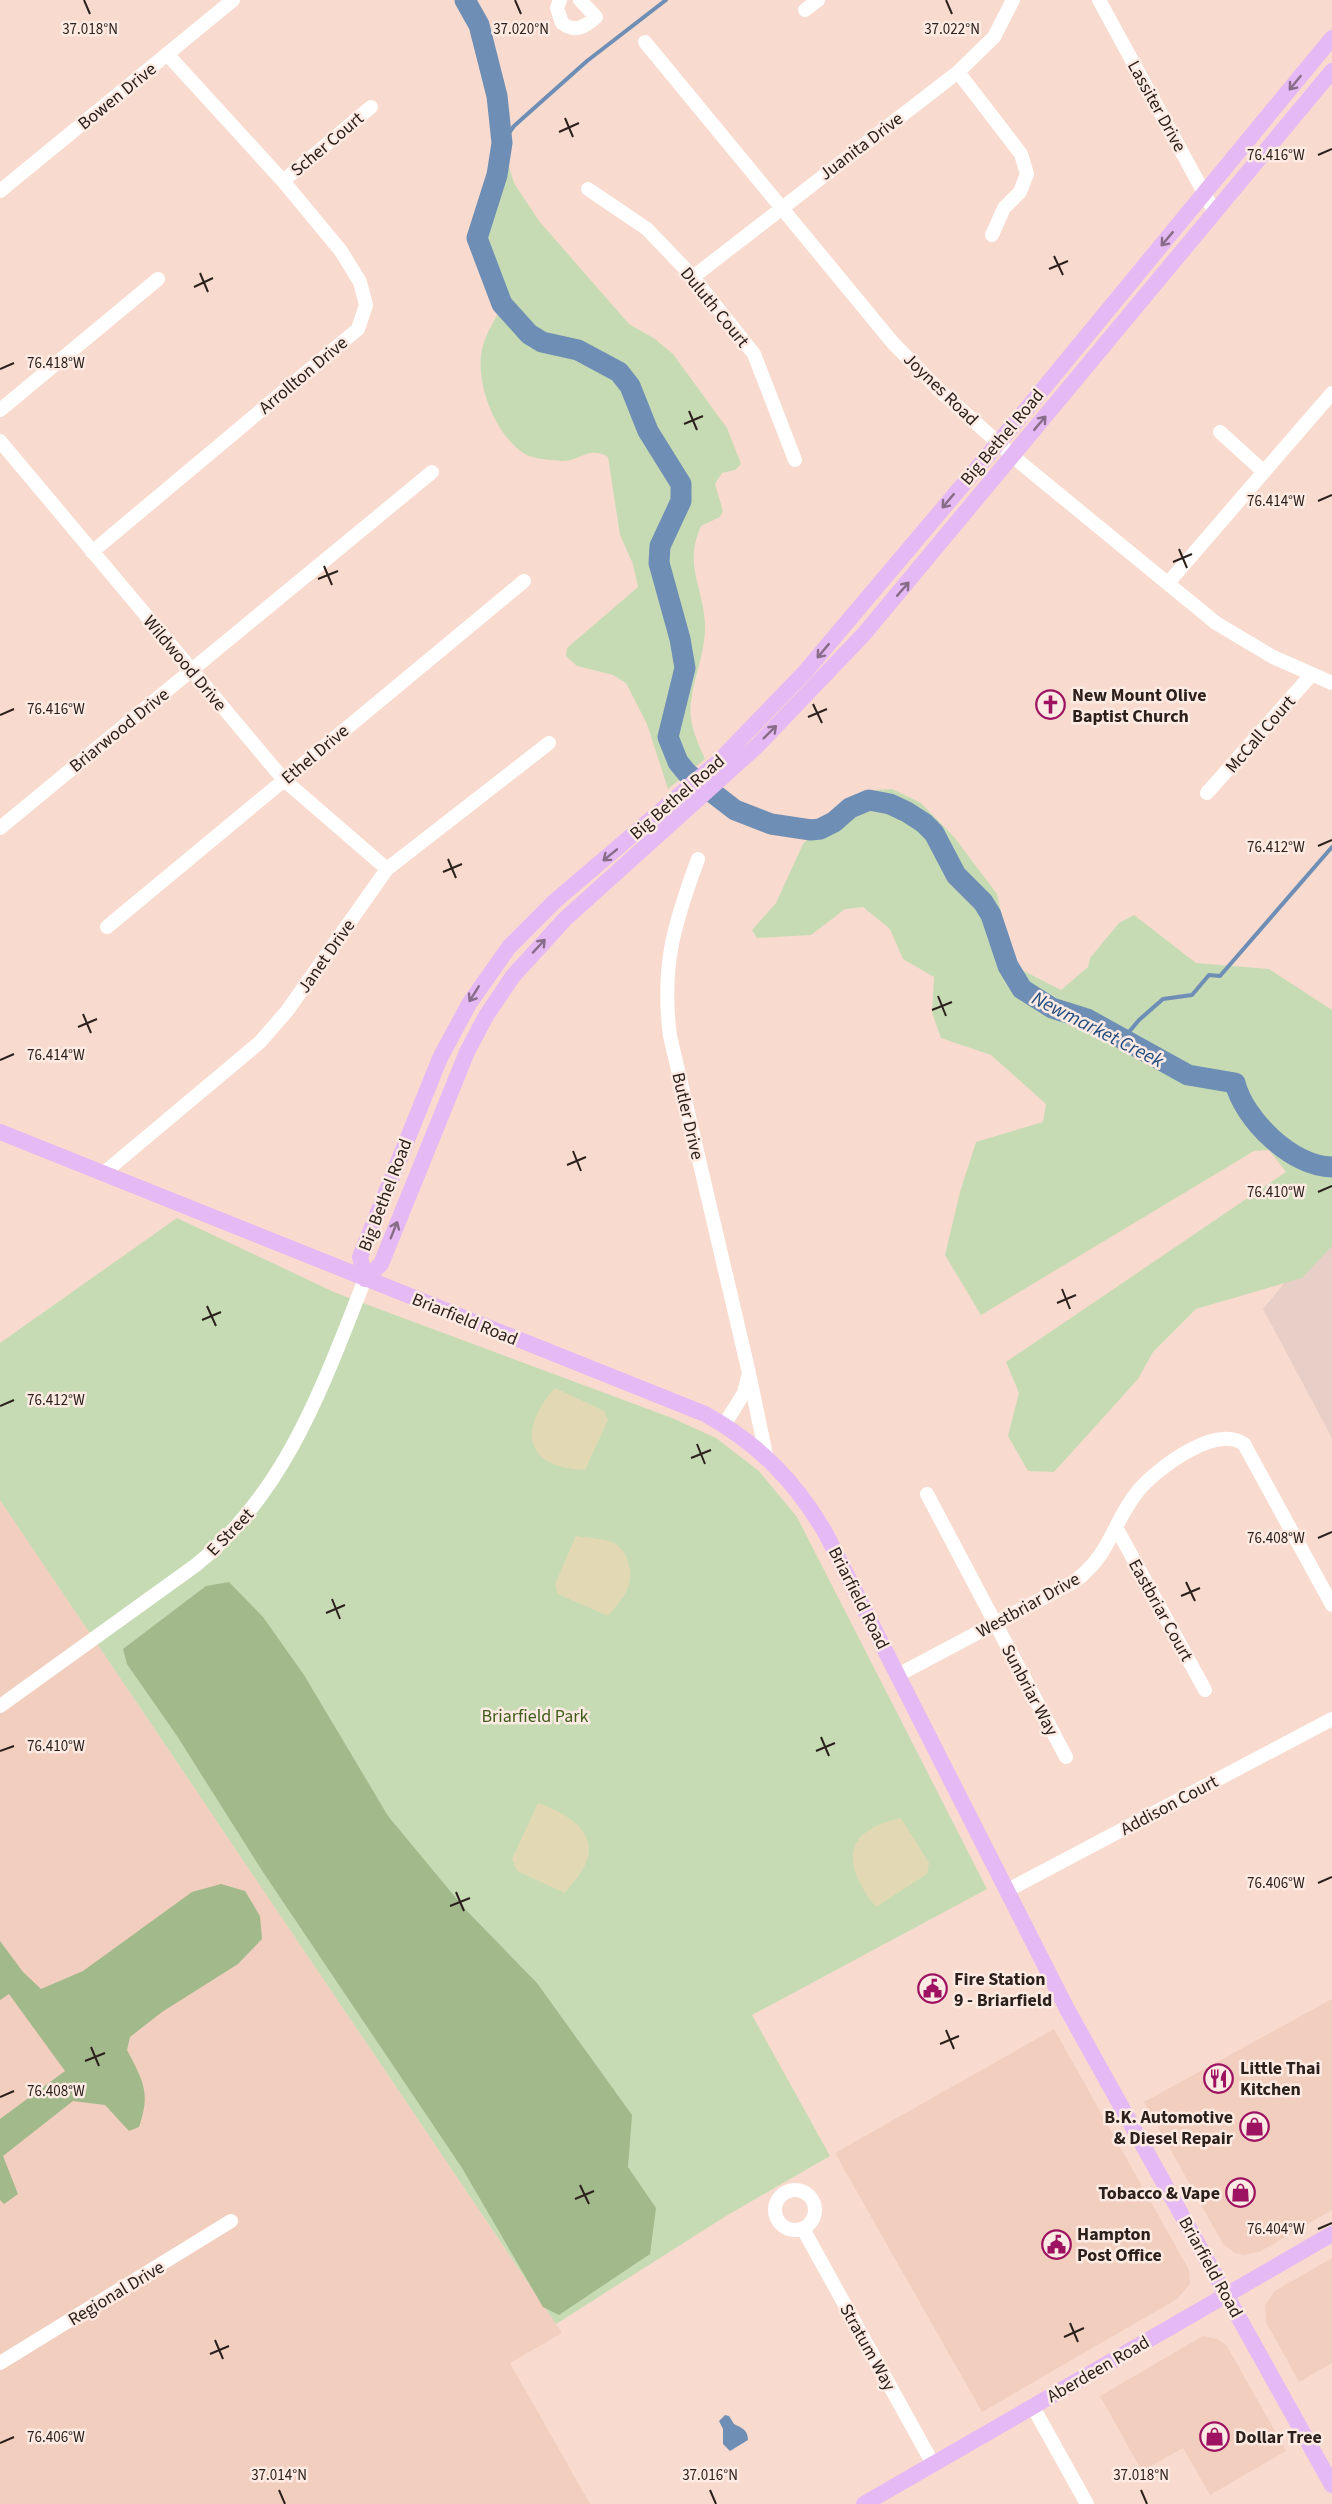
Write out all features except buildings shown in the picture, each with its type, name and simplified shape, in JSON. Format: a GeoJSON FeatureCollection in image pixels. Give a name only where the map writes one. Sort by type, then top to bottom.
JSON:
{"type":"FeatureCollection","features":[{"type":"Feature","properties":{"kind":"main road","name":"Big Bethel Road"},"geometry":{"type":"LineString","coordinates":[[723,768],[998,443],[1332,38]]}},
{"type":"Feature","properties":{"kind":"main road","name":"Big Bethel Road"},"geometry":{"type":"LineString","coordinates":[[365,1279],[381,1264],[467,1052],[503,990],[536,949],[565,919],[864,634],[1332,71]]}},
{"type":"Feature","properties":{"kind":"main road","name":"Briarfield Road"},"geometry":{"type":"LineString","coordinates":[[0,1132],[105,1172],[365,1279],[705,1414],[766,1455],[795,1486],[812,1510],[1068,2009],[1332,2485]]}},
{"type":"Feature","properties":{"kind":"main road","name":"Aberdeen Road"},"geometry":{"type":"LineString","coordinates":[[864,2504],[1332,2234]]}},
{"type":"Feature","properties":{"kind":"street","name":"Bowen Drive"},"geometry":{"type":"LineString","coordinates":[[0,191],[233,0]]}},
{"type":"Feature","properties":{"kind":"street"},"geometry":{"type":"LineString","coordinates":[[560,0],[558,16],[568,28],[584,27],[596,17],[580,0]]}},
{"type":"Feature","properties":{"kind":"street"},"geometry":{"type":"LineString","coordinates":[[805,10],[818,0]]}},
{"type":"Feature","properties":{"kind":"street","name":"Juanita Drive"},"geometry":{"type":"LineString","coordinates":[[693,277],[781,206],[958,72],[994,37],[1013,0]]}},
{"type":"Feature","properties":{"kind":"street","name":"Lassiter Drive"},"geometry":{"type":"LineString","coordinates":[[1099,0],[1215,213]]}},
{"type":"Feature","properties":{"kind":"street","name":"Joynes Road"},"geometry":{"type":"LineString","coordinates":[[645,42],[893,343],[939,390],[1013,456],[1233,635],[1273,657],[1332,683]]}},
{"type":"Feature","properties":{"kind":"street","name":"Arrollton Drive"},"geometry":{"type":"LineString","coordinates":[[92,552],[358,328],[366,305],[360,282],[342,251],[283,181],[167,54]]}},
{"type":"Feature","properties":{"kind":"street"},"geometry":{"type":"LineString","coordinates":[[958,72],[1021,154],[1027,174],[1020,192],[1004,208],[992,235]]}},
{"type":"Feature","properties":{"kind":"street","name":"Scher Court"},"geometry":{"type":"LineString","coordinates":[[283,181],[371,107]]}},
{"type":"Feature","properties":{"kind":"street","name":"Duluth Court"},"geometry":{"type":"LineString","coordinates":[[588,189],[647,229],[693,277],[754,354],[795,460]]}},
{"type":"Feature","properties":{"kind":"street"},"geometry":{"type":"LineString","coordinates":[[0,410],[158,279]]}},
{"type":"Feature","properties":{"kind":"street"},"geometry":{"type":"LineString","coordinates":[[1168,583],[1332,393]]}},
{"type":"Feature","properties":{"kind":"street"},"geometry":{"type":"LineString","coordinates":[[1220,432],[1264,472]]}},
{"type":"Feature","properties":{"kind":"street","name":"Wildwood Drive"},"geometry":{"type":"LineString","coordinates":[[0,441],[284,780],[387,868]]}},
{"type":"Feature","properties":{"kind":"street","name":"Briarwood Drive"},"geometry":{"type":"LineString","coordinates":[[0,828],[432,472]]}},
{"type":"Feature","properties":{"kind":"street","name":"Ethel Drive"},"geometry":{"type":"LineString","coordinates":[[106,927],[524,581]]}},
{"type":"Feature","properties":{"kind":"street","name":"McCall Court"},"geometry":{"type":"LineString","coordinates":[[1207,793],[1312,674]]}},
{"type":"Feature","properties":{"kind":"street","name":"Janet Drive"},"geometry":{"type":"LineString","coordinates":[[105,1172],[260,1042],[286,1011],[387,868],[549,743]]}},
{"type":"Feature","properties":{"kind":"street","name":"Butler Drive"},"geometry":{"type":"LineString","coordinates":[[698,859],[675,920],[668,957],[665,1000],[672,1047],[749,1373],[766,1455]]}},
{"type":"Feature","properties":{"kind":"street","name":"E Street"},"geometry":{"type":"LineString","coordinates":[[0,1706],[196,1565],[226,1540],[249,1514],[303,1428],[365,1279]]}},
{"type":"Feature","properties":{"kind":"street"},"geometry":{"type":"LineString","coordinates":[[724,1425],[744,1393],[749,1373]]}},
{"type":"Feature","properties":{"kind":"street","name":"Westbriar Drive"},"geometry":{"type":"LineString","coordinates":[[898,1675],[1075,1581],[1090,1569],[1117,1529],[1137,1492],[1161,1469],[1218,1437],[1238,1439],[1250,1453],[1332,1605]]}},
{"type":"Feature","properties":{"kind":"street","name":"Sunbriar Way"},"geometry":{"type":"LineString","coordinates":[[927,1494],[1066,1758]]}},
{"type":"Feature","properties":{"kind":"street","name":"Eastbriar Court"},"geometry":{"type":"LineString","coordinates":[[1117,1529],[1205,1690]]}},
{"type":"Feature","properties":{"kind":"street","name":"Addison Court"},"geometry":{"type":"LineString","coordinates":[[1006,1891],[1332,1719]]}},
{"type":"Feature","properties":{"kind":"street","name":"Regional Drive"},"geometry":{"type":"LineString","coordinates":[[0,2363],[231,2222]]}},
{"type":"Feature","properties":{"kind":"street","name":"Stratum Way"},"geometry":{"type":"LineString","coordinates":[[802,2229],[933,2464]]}},
{"type":"Feature","properties":{"kind":"street"},"geometry":{"type":"LineString","coordinates":[[1033,2407],[1087,2504]]}},
{"type":"Feature","properties":{"kind":"shaded area"},"geometry":{"type":"Polygon","coordinates":[[[1332,1225],[1332,1438],[1263,1309],[1332,1225]]]}},
{"type":"Feature","properties":{"kind":"shaded area"},"geometry":{"type":"Polygon","coordinates":[[[0,1500],[562,2333],[510,2363],[590,2504],[0,2504],[0,1500]]]}},
{"type":"Feature","properties":{"kind":"shaded area"},"geometry":{"type":"Polygon","coordinates":[[[1332,1999],[1332,2210],[1259,2252],[1244,2255],[1235,2253],[1223,2244],[1144,2102],[1332,1999]]]}},
{"type":"Feature","properties":{"kind":"shaded area"},"geometry":{"type":"Polygon","coordinates":[[[1054,2029],[1189,2270],[1190,2284],[1177,2299],[982,2412],[835,2153],[1054,2029]]]}},
{"type":"Feature","properties":{"kind":"shaded area"},"geometry":{"type":"Polygon","coordinates":[[[1332,2258],[1332,2363],[1299,2382],[1266,2322],[1265,2305],[1275,2291],[1332,2258]]]}},
{"type":"Feature","properties":{"kind":"shaded area"},"geometry":{"type":"Polygon","coordinates":[[[1203,2336],[1218,2339],[1227,2346],[1286,2451],[1210,2495],[1183,2448],[1142,2471],[1100,2396],[1203,2336]]]}},
{"type":"Feature","properties":{"kind":"green space"},"geometry":{"type":"Polygon","coordinates":[[[506,157],[514,183],[539,221],[629,324],[655,339],[673,354],[727,428],[741,464],[735,470],[722,473],[715,484],[723,511],[720,517],[701,526],[694,553],[694,565],[704,611],[705,635],[690,709],[694,731],[705,759],[668,789],[647,724],[626,683],[613,675],[577,666],[566,656],[567,648],[638,587],[633,564],[620,535],[608,457],[590,453],[561,461],[528,456],[514,445],[496,421],[485,392],[482,377],[482,349],[490,328],[508,295],[484,235],[506,157]]]}},
{"type":"Feature","properties":{"kind":"green space"},"geometry":{"type":"Polygon","coordinates":[[[892,789],[921,803],[954,837],[997,894],[1008,943],[1022,970],[1061,990],[1088,967],[1090,958],[1119,923],[1134,915],[1196,963],[1269,969],[1332,1010],[1332,1246],[1302,1278],[1196,1309],[1153,1352],[1138,1379],[1054,1472],[1028,1471],[1008,1436],[1019,1393],[1006,1362],[1286,1172],[1269,1150],[1254,1151],[981,1315],[945,1255],[960,1192],[976,1142],[1043,1122],[1046,1104],[991,1055],[941,1038],[932,1013],[934,977],[903,959],[890,929],[863,907],[845,909],[811,935],[757,938],[752,930],[776,903],[803,844],[834,812],[875,790],[892,789]]]}},
{"type":"Feature","properties":{"kind":"green space","name":"Briarfield Park"},"geometry":{"type":"Polygon","coordinates":[[[177,1218],[336,1293],[672,1418],[716,1438],[759,1471],[797,1517],[987,1889],[752,2015],[830,2156],[726,2216],[556,2324],[0,1500],[0,1343],[177,1218]]]}},
{"type":"Feature","properties":{"kind":"green space"},"geometry":{"type":"Polygon","coordinates":[[[229,1582],[263,1617],[304,1675],[388,1816],[465,1909],[537,1983],[632,2115],[628,2167],[656,2208],[650,2254],[559,2315],[543,2307],[462,2168],[261,1869],[177,1736],[127,1664],[123,1649],[206,1586],[229,1582]]]}},
{"type":"Feature","properties":{"kind":"green space"},"geometry":{"type":"Polygon","coordinates":[[[221,1884],[245,1891],[260,1916],[262,1939],[238,1964],[162,2012],[130,2037],[127,2050],[141,2079],[145,2095],[139,2127],[129,2131],[105,2105],[73,2101],[3,2156],[18,2194],[4,2204],[0,2200],[0,2119],[65,2071],[9,1994],[0,2000],[0,1941],[23,1972],[41,1989],[83,1971],[192,1892],[221,1884]]]}},
{"type":"Feature","properties":{"kind":"sand"},"geometry":{"type":"Polygon","coordinates":[[[555,1388],[604,1411],[608,1420],[585,1470],[565,1468],[550,1462],[539,1454],[533,1444],[532,1432],[535,1418],[555,1388]]]}},
{"type":"Feature","properties":{"kind":"sand"},"geometry":{"type":"Polygon","coordinates":[[[576,1536],[614,1543],[627,1559],[630,1570],[629,1585],[623,1598],[608,1616],[558,1594],[555,1584],[576,1536]]]}},
{"type":"Feature","properties":{"kind":"sand"},"geometry":{"type":"Polygon","coordinates":[[[538,1803],[574,1822],[586,1837],[589,1846],[588,1857],[582,1871],[565,1893],[517,1871],[512,1859],[538,1803]]]}},
{"type":"Feature","properties":{"kind":"sand"},"geometry":{"type":"Polygon","coordinates":[[[901,1818],[929,1863],[927,1874],[876,1907],[857,1877],[853,1864],[853,1852],[858,1841],[867,1831],[901,1818]]]}},
{"type":"Feature","properties":{"kind":"water"},"geometry":{"type":"Polygon","coordinates":[[[725,2415],[744,2430],[748,2437],[748,2440],[730,2451],[723,2444],[723,2429],[719,2421],[725,2415]]]}},
{"type":"Feature","properties":{"kind":"waterway","name":"Newmarket Creek"},"geometry":{"type":"LineString","coordinates":[[465,0],[479,25],[497,96],[502,143],[497,175],[477,238],[502,304],[529,334],[542,342],[578,350],[619,372],[630,386],[648,431],[681,484],[681,501],[660,546],[659,563],[680,639],[685,668],[668,737],[678,762],[687,773],[735,810],[771,824],[811,830],[820,829],[834,822],[850,808],[869,800],[890,804],[907,812],[934,833],[956,875],[983,902],[991,915],[1008,966],[1022,989],[1052,1008],[1087,1019],[1188,1075],[1235,1083],[1248,1111],[1272,1138],[1301,1159],[1317,1165],[1332,1167]]}},
{"type":"Feature","properties":{"kind":"waterway"},"geometry":{"type":"LineString","coordinates":[[502,143],[514,126],[587,61],[666,0]]}},
{"type":"Feature","properties":{"kind":"waterway"},"geometry":{"type":"LineString","coordinates":[[1123,1039],[1139,1020],[1163,999],[1192,995],[1209,975],[1220,976],[1332,847]]}},
{"type":"Feature","properties":{"kind":"place","name":"New Mount Olive Baptist Church"},"geometry":{"type":"Point","coordinates":[1051,705]}},
{"type":"Feature","properties":{"kind":"place","name":"Fire Station 9 - Briarfield"},"geometry":{"type":"Point","coordinates":[933,1989]}},
{"type":"Feature","properties":{"kind":"place","name":"Little Thai Kitchen"},"geometry":{"type":"Point","coordinates":[1219,2078]}},
{"type":"Feature","properties":{"kind":"place","name":"B.K. Automotive & Diesel Repair"},"geometry":{"type":"Point","coordinates":[1254,2127]}},
{"type":"Feature","properties":{"kind":"place","name":"Tobacco & Vape"},"geometry":{"type":"Point","coordinates":[1241,2193]}},
{"type":"Feature","properties":{"kind":"place","name":"Hampton Post Office"},"geometry":{"type":"Point","coordinates":[1056,2244]}},
{"type":"Feature","properties":{"kind":"place","name":"Dollar Tree"},"geometry":{"type":"Point","coordinates":[1214,2437]}}]}
